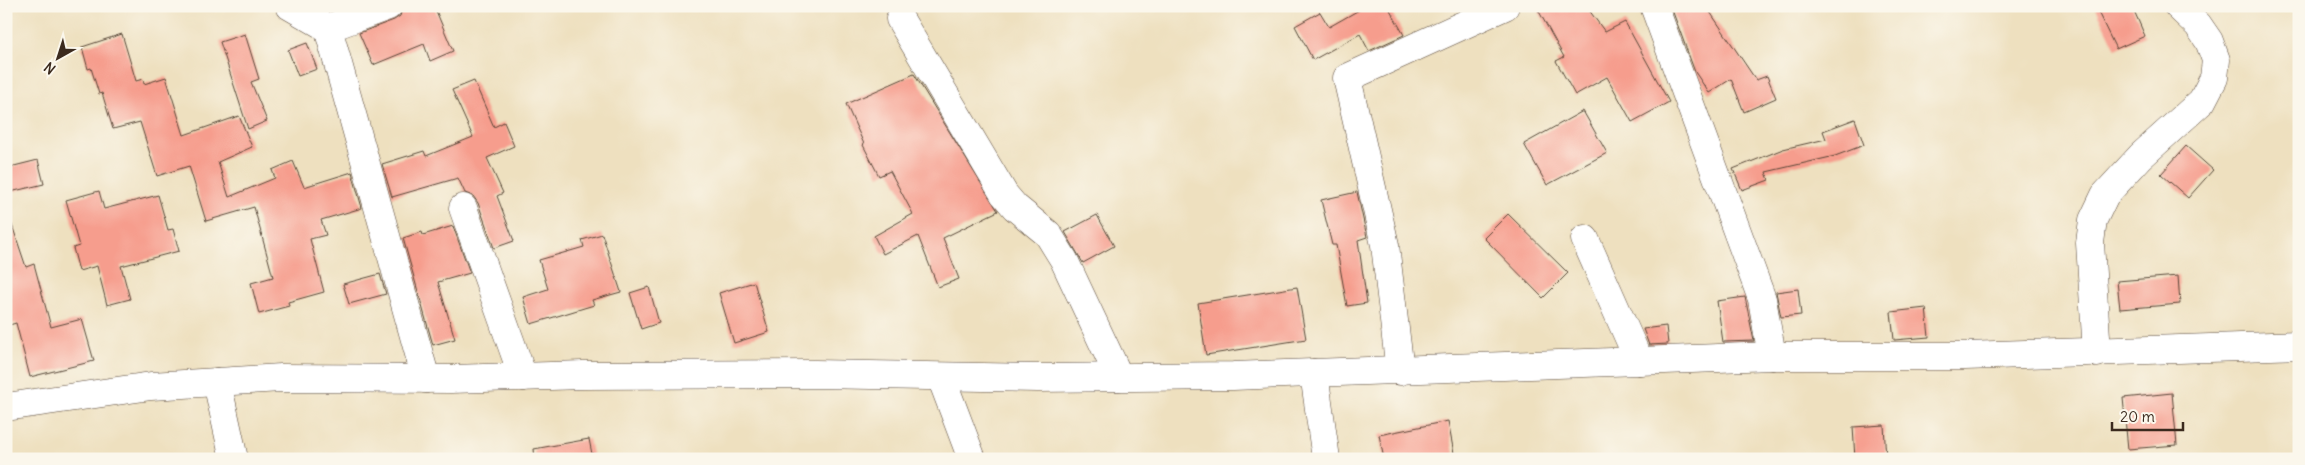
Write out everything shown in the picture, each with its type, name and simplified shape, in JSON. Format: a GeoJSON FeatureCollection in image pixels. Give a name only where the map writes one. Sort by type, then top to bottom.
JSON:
{"type":"FeatureCollection","features":[{"type":"Feature","properties":{"kind":"street"},"geometry":{"type":"LineString","coordinates":[[290,6],[328,28],[426,379]]}},
{"type":"Feature","properties":{"kind":"street"},"geometry":{"type":"LineString","coordinates":[[328,28],[388,6]]}},
{"type":"Feature","properties":{"kind":"street"},"geometry":{"type":"LineString","coordinates":[[1654,6],[1762,299],[1772,356]]}},
{"type":"Feature","properties":{"kind":"street"},"geometry":{"type":"LineString","coordinates":[[2097,353],[2090,243],[2093,220],[2105,195],[2141,156],[2202,101],[2214,78],[2216,60],[2209,42],[2198,25],[2178,6]]}},
{"type":"Feature","properties":{"kind":"street"},"geometry":{"type":"LineString","coordinates":[[1400,371],[1385,245],[1347,78],[1500,7]]}},
{"type":"Feature","properties":{"kind":"street"},"geometry":{"type":"LineString","coordinates":[[900,19],[1004,194],[1015,207],[1048,234],[1064,260],[1119,378]]}},
{"type":"Feature","properties":{"kind":"street"},"geometry":{"type":"LineString","coordinates":[[463,208],[523,377]]}},
{"type":"Feature","properties":{"kind":"street"},"geometry":{"type":"LineString","coordinates":[[1585,239],[1639,362]]}},
{"type":"Feature","properties":{"kind":"street"},"geometry":{"type":"LineString","coordinates":[[6,407],[151,386],[281,378],[426,379],[815,374],[1119,378],[1400,371],[1772,356],[1965,356],[2299,345]]}},
{"type":"Feature","properties":{"kind":"street"},"geometry":{"type":"LineString","coordinates":[[1314,373],[1326,459]]}},
{"type":"Feature","properties":{"kind":"street"},"geometry":{"type":"LineString","coordinates":[[941,377],[972,459]]}},
{"type":"Feature","properties":{"kind":"street"},"geometry":{"type":"LineString","coordinates":[[218,382],[234,459]]}},
{"type":"Feature","properties":{"kind":"building"},"geometry":{"type":"Polygon","coordinates":[[[403,6],[434,6],[453,51],[430,61],[424,44],[373,65],[359,33],[394,20],[400,16],[403,6]]]}},
{"type":"Feature","properties":{"kind":"building"},"geometry":{"type":"Polygon","coordinates":[[[1366,6],[1388,6],[1404,35],[1369,51],[1360,34],[1313,60],[1295,26],[1320,12],[1329,27],[1366,6]]]}},
{"type":"Feature","properties":{"kind":"building"},"geometry":{"type":"Polygon","coordinates":[[[1536,6],[1586,6],[1605,32],[1625,22],[1669,102],[1632,122],[1607,77],[1575,95],[1556,61],[1564,57],[1536,6]]]}},
{"type":"Feature","properties":{"kind":"building"},"geometry":{"type":"Polygon","coordinates":[[[1706,6],[1756,80],[1767,76],[1776,98],[1744,112],[1731,79],[1709,93],[1695,72],[1671,7],[1706,6]]]}},
{"type":"Feature","properties":{"kind":"building"},"geometry":{"type":"Polygon","coordinates":[[[2095,6],[2132,6],[2145,36],[2116,49],[2095,6]]]}},
{"type":"Feature","properties":{"kind":"building"},"geometry":{"type":"Polygon","coordinates":[[[122,34],[136,81],[143,79],[144,84],[166,77],[184,135],[239,116],[252,147],[218,162],[229,197],[275,178],[272,170],[293,161],[304,187],[352,172],[362,208],[321,220],[326,235],[310,239],[324,292],[288,302],[289,306],[259,314],[251,283],[273,277],[254,207],[206,221],[189,166],[157,176],[140,122],[113,129],[102,93],[99,94],[91,68],[88,69],[82,47],[122,34]]]}},
{"type":"Feature","properties":{"kind":"building"},"geometry":{"type":"Polygon","coordinates":[[[245,34],[259,79],[251,82],[267,121],[248,129],[220,42],[245,34]]]}},
{"type":"Feature","properties":{"kind":"building"},"geometry":{"type":"Polygon","coordinates":[[[307,43],[317,69],[298,76],[288,50],[307,43]]]}},
{"type":"Feature","properties":{"kind":"building"},"geometry":{"type":"Polygon","coordinates":[[[914,74],[998,211],[943,238],[959,279],[938,287],[918,236],[883,254],[874,236],[913,214],[890,171],[879,176],[863,145],[846,104],[914,74]]]}},
{"type":"Feature","properties":{"kind":"building"},"geometry":{"type":"Polygon","coordinates":[[[474,81],[494,127],[504,122],[514,146],[487,158],[503,193],[497,196],[514,241],[494,248],[478,203],[473,196],[465,193],[458,178],[392,197],[382,164],[424,151],[426,156],[473,137],[452,90],[474,81]]]}},
{"type":"Feature","properties":{"kind":"building"},"geometry":{"type":"Polygon","coordinates":[[[1583,111],[1607,153],[1547,185],[1524,144],[1583,111]]]}},
{"type":"Feature","properties":{"kind":"building"},"geometry":{"type":"Polygon","coordinates":[[[1855,119],[1864,145],[1835,156],[1766,172],[1769,180],[1742,190],[1733,169],[1783,149],[1826,139],[1823,131],[1855,119]]]}},
{"type":"Feature","properties":{"kind":"building"},"geometry":{"type":"Polygon","coordinates":[[[2186,146],[2213,170],[2188,198],[2161,174],[2186,146]]]}},
{"type":"Feature","properties":{"kind":"building"},"geometry":{"type":"Polygon","coordinates":[[[38,160],[44,184],[6,193],[6,168],[38,160]]]}},
{"type":"Feature","properties":{"kind":"building"},"geometry":{"type":"Polygon","coordinates":[[[99,191],[104,209],[158,195],[168,230],[173,229],[179,251],[121,266],[130,299],[107,305],[97,266],[79,271],[73,248],[79,246],[66,200],[99,191]]]}},
{"type":"Feature","properties":{"kind":"building"},"geometry":{"type":"Polygon","coordinates":[[[1357,192],[1367,237],[1358,240],[1367,303],[1347,306],[1336,245],[1332,245],[1321,200],[1357,192]]]}},
{"type":"Feature","properties":{"kind":"building"},"geometry":{"type":"Polygon","coordinates":[[[1508,214],[1568,273],[1543,298],[1484,238],[1508,214]]]}},
{"type":"Feature","properties":{"kind":"building"},"geometry":{"type":"Polygon","coordinates":[[[1097,215],[1114,246],[1083,263],[1065,232],[1097,215]]]}},
{"type":"Feature","properties":{"kind":"building"},"geometry":{"type":"Polygon","coordinates":[[[10,219],[26,267],[34,264],[51,327],[82,319],[94,361],[30,377],[16,323],[6,326],[6,220],[10,219]]]}},
{"type":"Feature","properties":{"kind":"building"},"geometry":{"type":"Polygon","coordinates":[[[453,226],[470,273],[438,282],[455,339],[433,345],[403,238],[422,232],[423,235],[453,226]]]}},
{"type":"Feature","properties":{"kind":"building"},"geometry":{"type":"Polygon","coordinates":[[[602,234],[621,292],[592,300],[594,305],[531,324],[523,297],[548,289],[539,260],[584,247],[582,240],[602,234]]]}},
{"type":"Feature","properties":{"kind":"building"},"geometry":{"type":"Polygon","coordinates":[[[380,274],[386,294],[349,304],[343,284],[380,274]]]}},
{"type":"Feature","properties":{"kind":"building"},"geometry":{"type":"Polygon","coordinates":[[[2178,276],[2180,304],[2120,309],[2117,281],[2178,276]]]}},
{"type":"Feature","properties":{"kind":"building"},"geometry":{"type":"Polygon","coordinates":[[[754,282],[769,332],[734,343],[719,293],[754,282]]]}},
{"type":"Feature","properties":{"kind":"building"},"geometry":{"type":"Polygon","coordinates":[[[649,287],[659,323],[641,329],[630,293],[649,287]]]}},
{"type":"Feature","properties":{"kind":"building"},"geometry":{"type":"Polygon","coordinates":[[[1297,287],[1306,339],[1206,355],[1198,303],[1297,287]]]}},
{"type":"Feature","properties":{"kind":"building"},"geometry":{"type":"Polygon","coordinates":[[[1798,289],[1801,315],[1781,317],[1776,292],[1798,289]]]}},
{"type":"Feature","properties":{"kind":"building"},"geometry":{"type":"Polygon","coordinates":[[[1745,297],[1754,341],[1723,342],[1717,301],[1745,297]]]}},
{"type":"Feature","properties":{"kind":"building"},"geometry":{"type":"Polygon","coordinates":[[[1926,308],[1929,337],[1894,340],[1891,312],[1926,308]]]}},
{"type":"Feature","properties":{"kind":"building"},"geometry":{"type":"Polygon","coordinates":[[[1666,326],[1668,344],[1649,345],[1643,329],[1666,326]]]}},
{"type":"Feature","properties":{"kind":"building"},"geometry":{"type":"Polygon","coordinates":[[[2172,393],[2177,445],[2128,449],[2123,398],[2172,393]]]}},
{"type":"Feature","properties":{"kind":"building"},"geometry":{"type":"Polygon","coordinates":[[[1448,421],[1455,459],[1384,459],[1379,435],[1448,421]]]}},
{"type":"Feature","properties":{"kind":"building"},"geometry":{"type":"Polygon","coordinates":[[[1884,425],[1886,459],[1855,459],[1853,427],[1884,425]]]}},
{"type":"Feature","properties":{"kind":"building"},"geometry":{"type":"Polygon","coordinates":[[[589,439],[593,459],[535,459],[534,449],[589,439]]]}}]}
